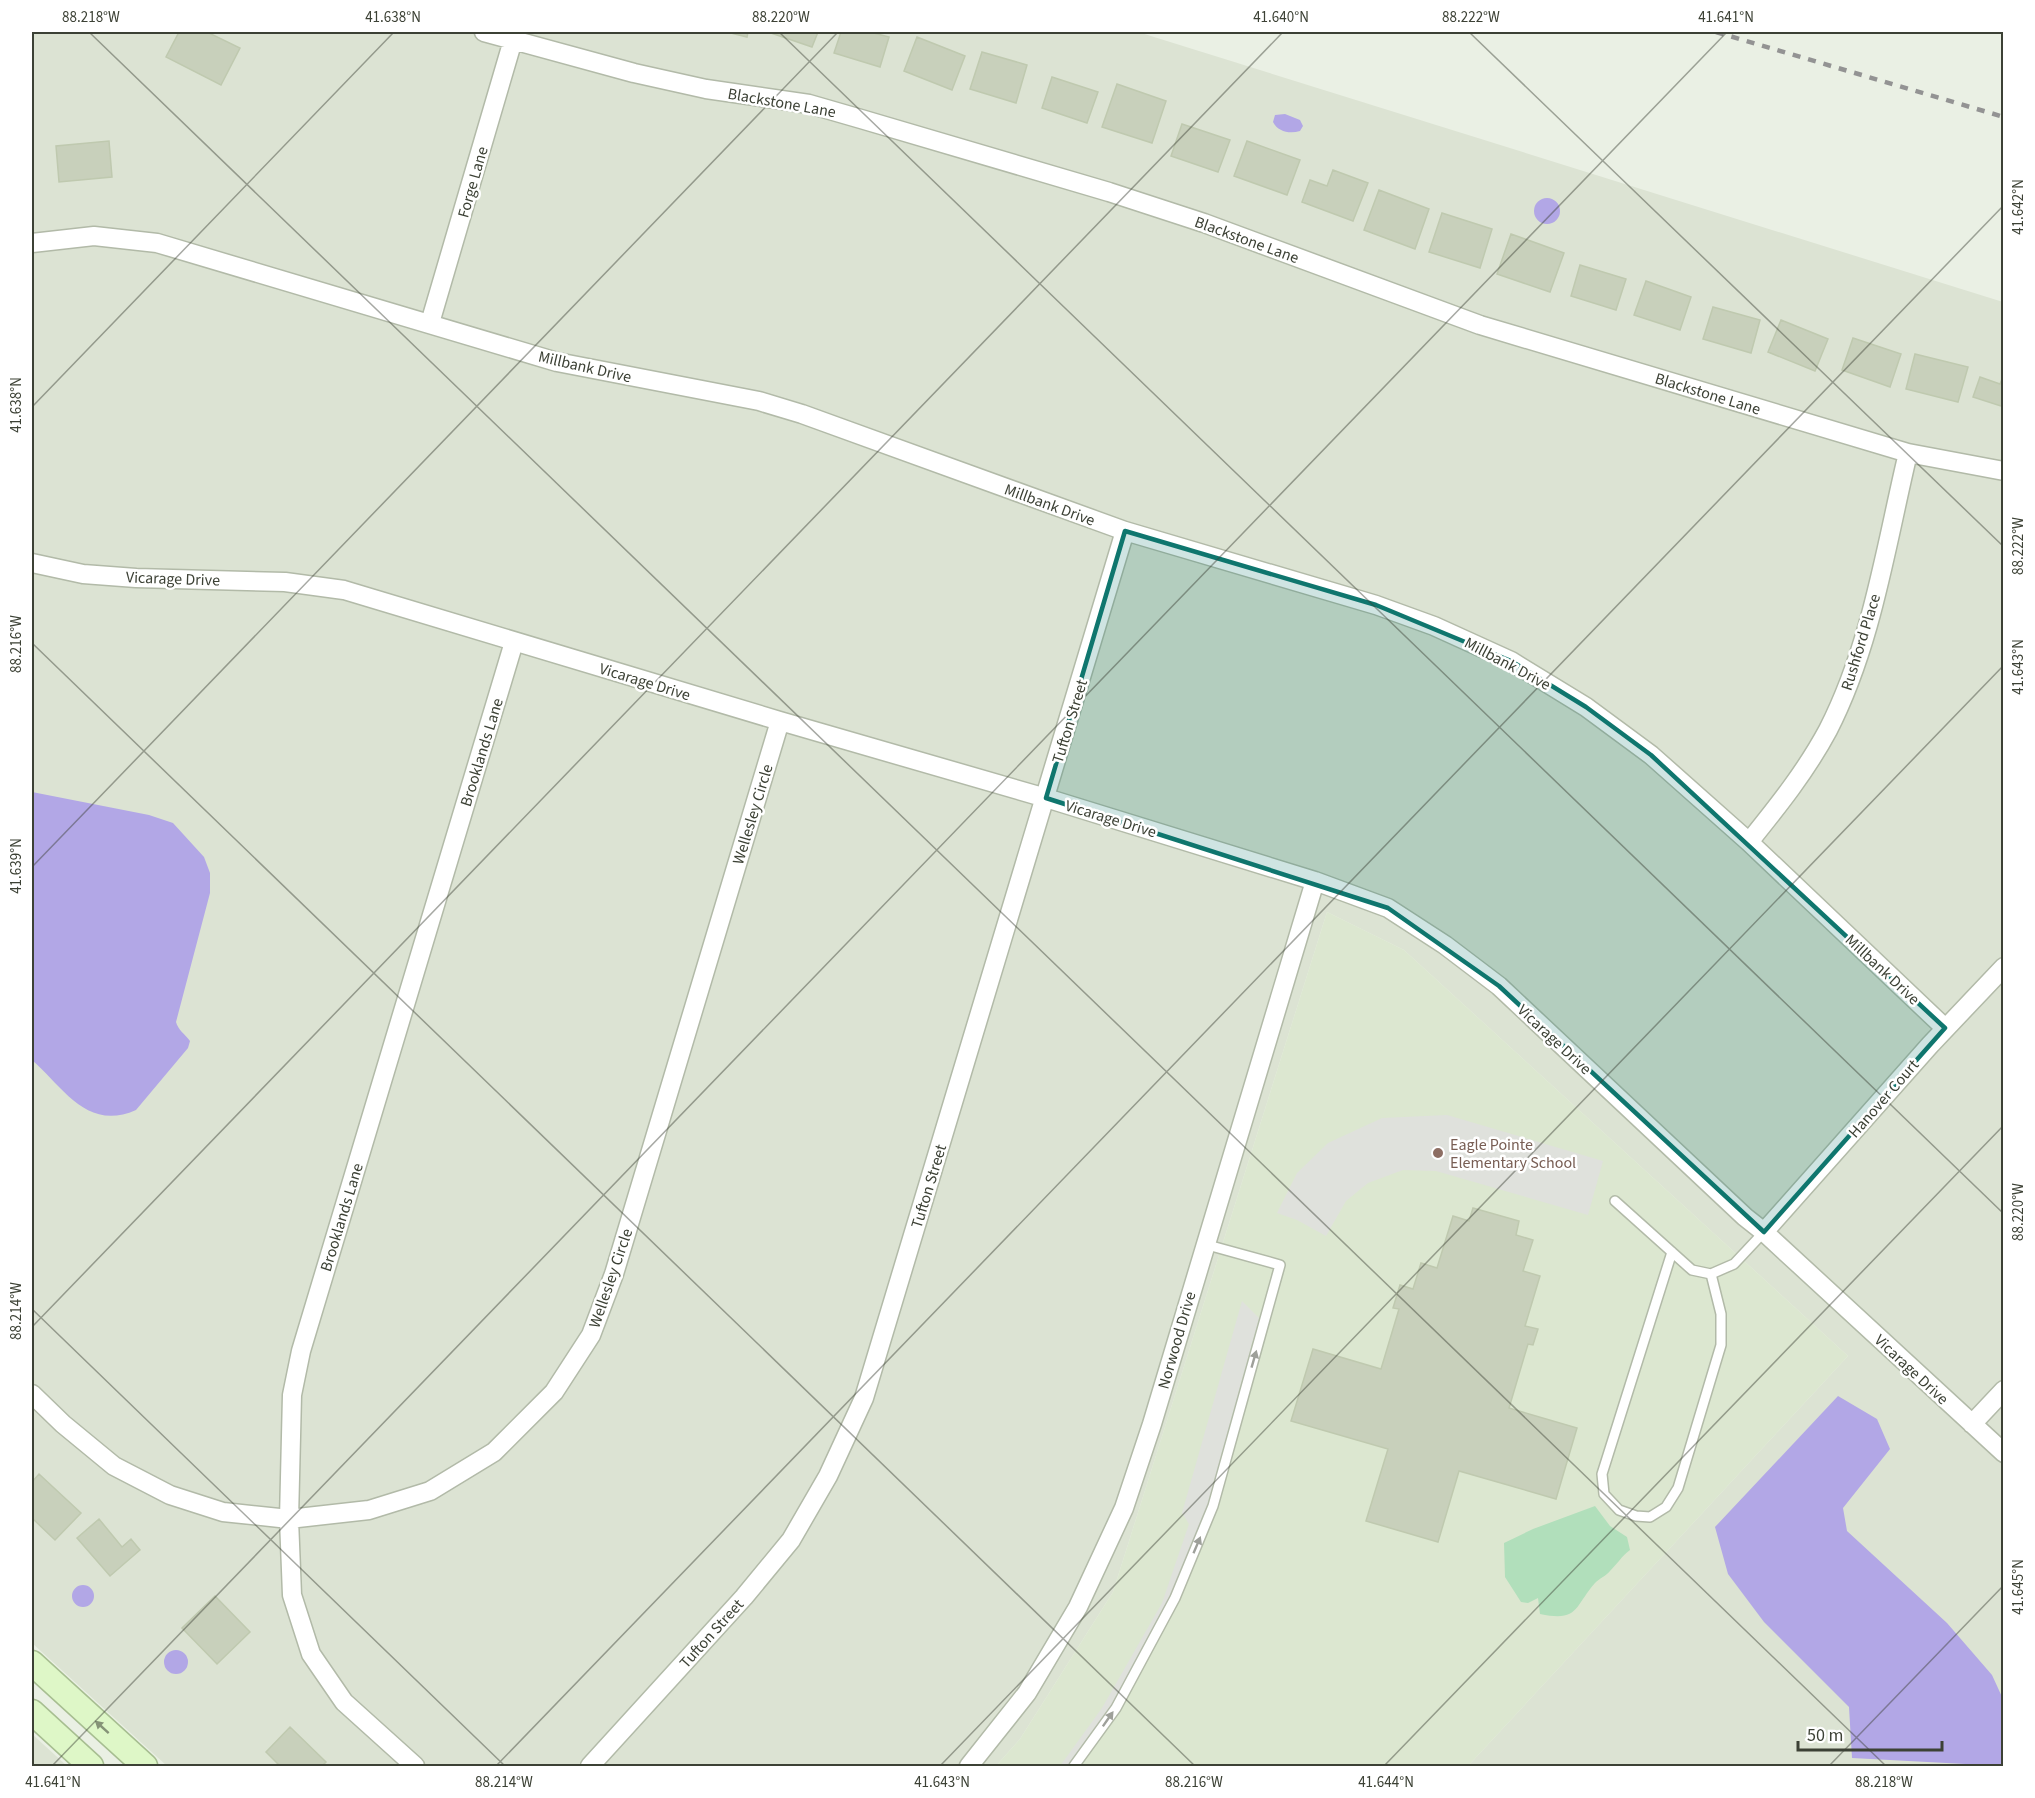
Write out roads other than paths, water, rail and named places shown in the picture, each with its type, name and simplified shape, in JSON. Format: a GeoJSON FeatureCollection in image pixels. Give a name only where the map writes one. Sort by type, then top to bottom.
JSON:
{"type":"FeatureCollection","features":[{"type":"Feature","properties":{"kind":"street","name":"Blackstone Lane"},"geometry":{"type":"LineString","coordinates":[[484,32],[634,73],[706,89],[809,104],[1075,182],[1204,223],[1480,325],[1908,453],[2004,471]]}},
{"type":"Feature","properties":{"kind":"street","name":"Forge Lane"},"geometry":{"type":"LineString","coordinates":[[430,323],[513,40]]}},
{"type":"Feature","properties":{"kind":"street","name":"Millbank Drive"},"geometry":{"type":"LineString","coordinates":[[32,243],[94,236],[157,243],[557,362],[759,401],[1125,531],[1376,605],[1434,626],[1511,661],[1586,707],[1652,755],[1749,842],[1945,1028]]}},
{"type":"Feature","properties":{"kind":"street","name":"Rushford Place"},"geometry":{"type":"LineString","coordinates":[[1749,842],[1798,780],[1828,729],[1853,674],[1872,610],[1908,453]]}},
{"type":"Feature","properties":{"kind":"street","name":"Tufton Street"},"geometry":{"type":"LineString","coordinates":[[590,1767],[744,1597],[791,1540],[828,1476],[864,1398],[1125,531]]}},
{"type":"Feature","properties":{"kind":"street","name":"Vicarage Drive"},"geometry":{"type":"LineString","coordinates":[[32,563],[83,574],[136,578],[285,582],[344,590],[1046,798],[1315,881],[1388,908],[1445,945],[1499,986],[1745,1217],[2004,1453]]}},
{"type":"Feature","properties":{"kind":"street","name":"Brooklands Lane"},"geometry":{"type":"LineString","coordinates":[[415,1767],[344,1702],[311,1654],[292,1595],[289,1519],[292,1395],[301,1351],[514,642]]}},
{"type":"Feature","properties":{"kind":"street","name":"Wellesley Circle"},"geometry":{"type":"LineString","coordinates":[[32,1394],[63,1424],[114,1466],[170,1495],[223,1512],[289,1519],[369,1510],[430,1491],[494,1452],[554,1392],[591,1335],[614,1274],[780,721]]}},
{"type":"Feature","properties":{"kind":"street","name":"Norwood Drive"},"geometry":{"type":"LineString","coordinates":[[969,1767],[1033,1684],[1078,1607],[1124,1508],[1152,1424],[1204,1244],[1315,881]]}},
{"type":"Feature","properties":{"kind":"street","name":"Hanover Court"},"geometry":{"type":"LineString","coordinates":[[1764,1232],[1945,1028],[2004,967]]}},
{"type":"Feature","properties":{"kind":"street"},"geometry":{"type":"LineString","coordinates":[[1972,1424],[2004,1390]]}},
{"type":"Feature","properties":{"kind":"street"},"geometry":{"type":"LineString","coordinates":[[32,1663],[145,1767]]}},
{"type":"Feature","properties":{"kind":"street"},"geometry":{"type":"LineString","coordinates":[[32,1712],[91,1767]]}},
{"type":"Feature","properties":{"kind":"lane"},"geometry":{"type":"LineString","coordinates":[[1615,1201],[1692,1270],[1711,1274],[1734,1264],[1764,1232]]}},
{"type":"Feature","properties":{"kind":"lane"},"geometry":{"type":"LineString","coordinates":[[1074,1767],[1116,1708],[1175,1598],[1213,1506],[1280,1265],[1204,1244]]}},
{"type":"Feature","properties":{"kind":"lane"},"geometry":{"type":"LineString","coordinates":[[1672,1252],[1602,1474],[1604,1494],[1619,1510],[1636,1516],[1650,1517],[1666,1508],[1678,1488],[1722,1345],[1721,1314],[1711,1274]]}},
{"type":"Feature","properties":{"kind":"railway"},"geometry":{"type":"LineString","coordinates":[[1716,32],[2004,117]]}},
{"type":"Feature","properties":{"kind":"place","name":"Eagle Pointe Elementary School"},"geometry":{"type":"Point","coordinates":[1438,1153]}}]}
